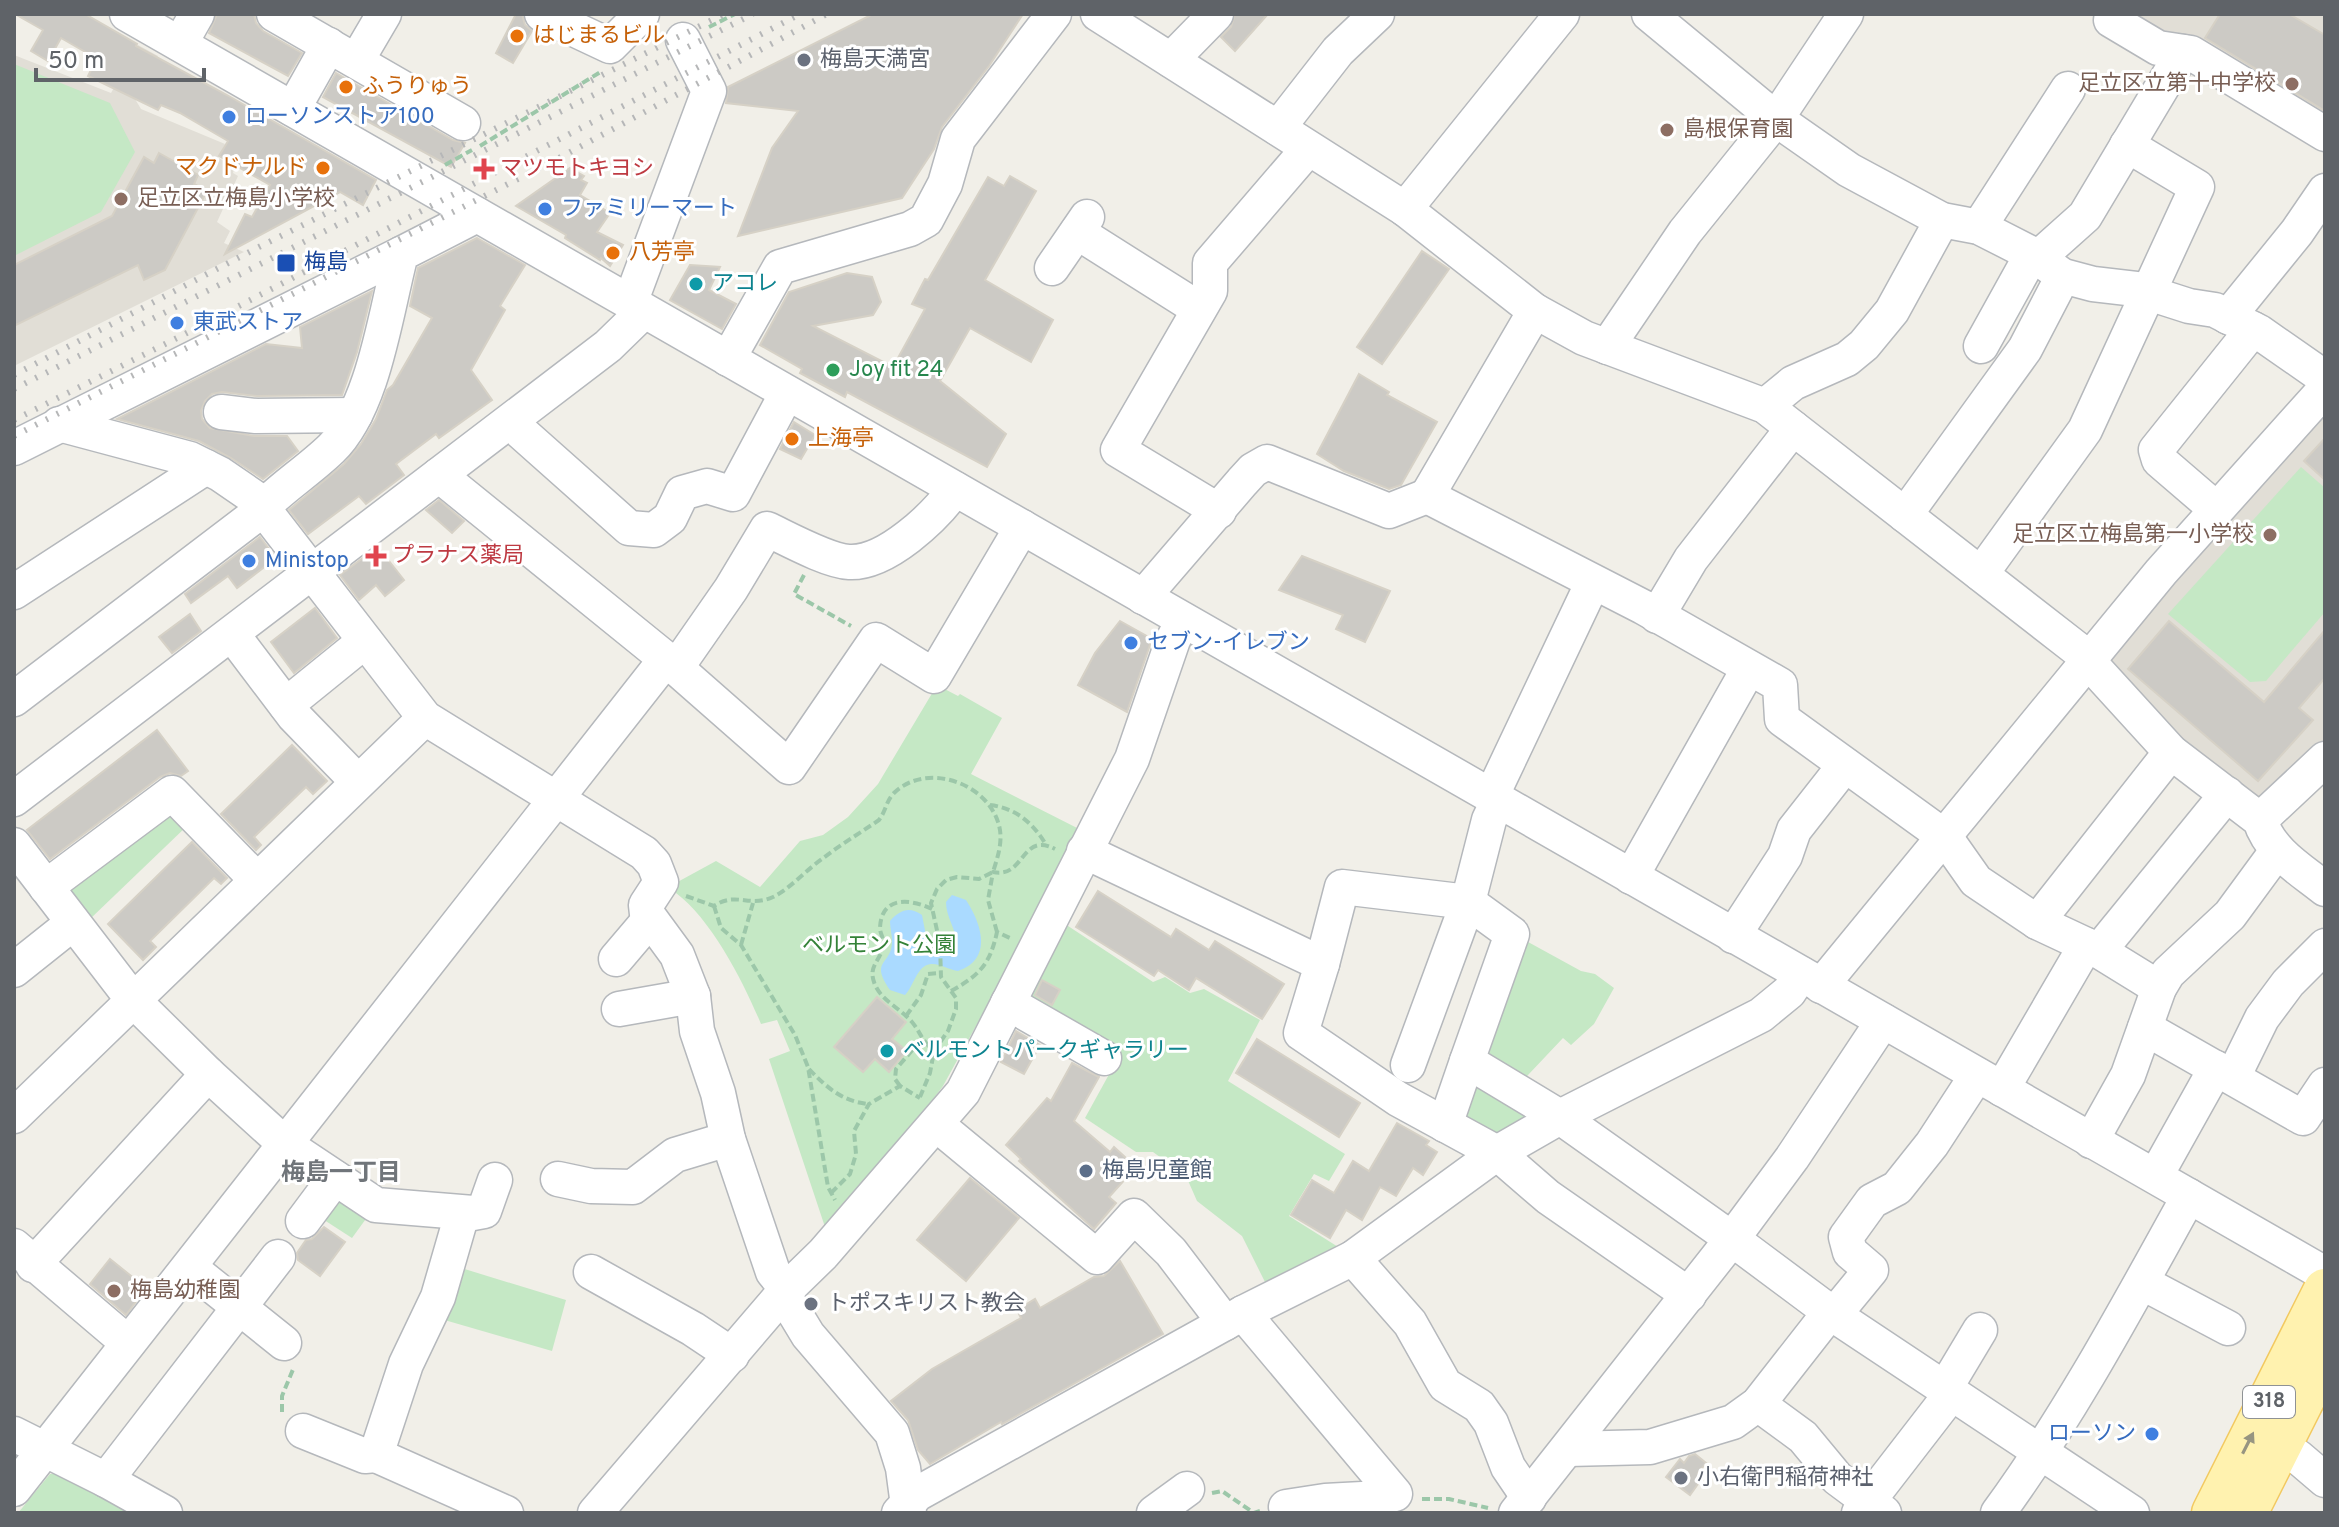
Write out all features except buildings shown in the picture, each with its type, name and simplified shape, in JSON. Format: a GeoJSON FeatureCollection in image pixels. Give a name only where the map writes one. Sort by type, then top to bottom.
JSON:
{"type":"FeatureCollection","features":[{"type":"Feature","properties":{"kind":"main road","name":"318"},"geometry":{"type":"LineString","coordinates":[[2213,1513],[2325,1290]]}},
{"type":"Feature","properties":{"kind":"main road","name":"318"},"geometry":{"type":"LineString","coordinates":[[2246,1513],[2325,1356]]}},
{"type":"Feature","properties":{"kind":"street"},"geometry":{"type":"LineString","coordinates":[[127,14],[2325,1274]]}},
{"type":"Feature","properties":{"kind":"street"},"geometry":{"type":"LineString","coordinates":[[180,44],[197,14]]}},
{"type":"Feature","properties":{"kind":"street"},"geometry":{"type":"LineString","coordinates":[[274,14],[329,38],[463,123]]}},
{"type":"Feature","properties":{"kind":"street"},"geometry":{"type":"LineString","coordinates":[[293,109],[329,38],[384,14]]}},
{"type":"Feature","properties":{"kind":"street"},"geometry":{"type":"LineString","coordinates":[[542,14],[610,46],[642,14]]}},
{"type":"Feature","properties":{"kind":"street"},"geometry":{"type":"LineString","coordinates":[[728,359],[780,267],[910,229],[926,220],[945,184],[958,139],[1054,14]]}},
{"type":"Feature","properties":{"kind":"street"},"geometry":{"type":"LineString","coordinates":[[1098,14],[1405,209],[1535,311],[1584,338],[1765,406],[2077,649],[2171,752],[2260,820],[2264,834],[2277,851],[2325,889]]}},
{"type":"Feature","properties":{"kind":"street"},"geometry":{"type":"LineString","coordinates":[[1171,60],[1216,14]]}},
{"type":"Feature","properties":{"kind":"street"},"geometry":{"type":"LineString","coordinates":[[1278,128],[1338,51],[1377,14]]}},
{"type":"Feature","properties":{"kind":"street"},"geometry":{"type":"LineString","coordinates":[[1405,209],[1562,14]]}},
{"type":"Feature","properties":{"kind":"street"},"geometry":{"type":"LineString","coordinates":[[1649,14],[1776,119],[1849,170],[1942,220],[1979,227],[2044,263],[2093,284],[2136,289],[2189,306],[2215,310],[2325,378]]}},
{"type":"Feature","properties":{"kind":"street"},"geometry":{"type":"LineString","coordinates":[[1607,347],[1685,232],[1776,119],[1846,14]]}},
{"type":"Feature","properties":{"kind":"street"},"geometry":{"type":"LineString","coordinates":[[2114,14],[2111,20],[2158,48],[2191,53],[2325,134]]}},
{"type":"Feature","properties":{"kind":"street"},"geometry":{"type":"LineString","coordinates":[[14,799],[608,346],[637,307],[709,91],[683,40]]}},
{"type":"Feature","properties":{"kind":"street"},"geometry":{"type":"LineString","coordinates":[[1981,346],[2044,263],[2085,216],[2183,52]]}},
{"type":"Feature","properties":{"kind":"street"},"geometry":{"type":"LineString","coordinates":[[1979,227],[2068,89]]}},
{"type":"Feature","properties":{"kind":"street"},"geometry":{"type":"LineString","coordinates":[[1981,574],[2085,430],[2197,187],[2127,145]]}},
{"type":"Feature","properties":{"kind":"street"},"geometry":{"type":"LineString","coordinates":[[1219,511],[1118,450],[1210,291],[1210,263],[1308,149]]}},
{"type":"Feature","properties":{"kind":"street"},"geometry":{"type":"LineString","coordinates":[[2216,509],[2159,460],[2156,450],[2325,191]]}},
{"type":"Feature","properties":{"kind":"street"},"geometry":{"type":"LineString","coordinates":[[14,448],[477,215]]}},
{"type":"Feature","properties":{"kind":"street"},"geometry":{"type":"LineString","coordinates":[[1765,406],[1793,383],[1847,359],[1864,345],[1892,311],[1942,220]]}},
{"type":"Feature","properties":{"kind":"street"},"geometry":{"type":"LineString","coordinates":[[1052,268],[1082,224],[1199,309]]}},
{"type":"Feature","properties":{"kind":"street"},"geometry":{"type":"LineString","coordinates":[[14,699],[253,517],[331,449],[355,415],[368,386],[401,254]]}},
{"type":"Feature","properties":{"kind":"street"},"geometry":{"type":"LineString","coordinates":[[1905,515],[2025,349],[2044,263]]}},
{"type":"Feature","properties":{"kind":"street"},"geometry":{"type":"LineString","coordinates":[[1143,597],[1253,470],[1267,462],[1389,511],[1427,496],[1535,311]]}},
{"type":"Feature","properties":{"kind":"street"},"geometry":{"type":"LineString","coordinates":[[905,1510],[917,1494],[1234,1318],[1353,1258],[1497,1153],[1560,1117],[1761,1015],[1789,992],[1811,980],[1945,837],[2216,509],[2325,389]]}},
{"type":"Feature","properties":{"kind":"street"},"geometry":{"type":"LineString","coordinates":[[521,432],[629,528],[654,530],[670,518],[682,493],[707,486],[733,494],[787,393]]}},
{"type":"Feature","properties":{"kind":"street"},"geometry":{"type":"LineString","coordinates":[[221,412],[256,416],[355,415]]}},
{"type":"Feature","properties":{"kind":"street"},"geometry":{"type":"LineString","coordinates":[[59,424],[190,459],[255,498],[425,718],[644,853],[654,864],[661,882],[654,903],[616,959]]}},
{"type":"Feature","properties":{"kind":"street"},"geometry":{"type":"LineString","coordinates":[[1657,616],[1691,559],[1793,428]]}},
{"type":"Feature","properties":{"kind":"street"},"geometry":{"type":"LineString","coordinates":[[14,592],[206,467]]}},
{"type":"Feature","properties":{"kind":"street"},"geometry":{"type":"LineString","coordinates":[[439,475],[671,664],[789,767],[876,640],[934,676],[1022,527]]}},
{"type":"Feature","properties":{"kind":"street"},"geometry":{"type":"LineString","coordinates":[[14,1489],[556,798],[731,589],[767,529],[817,552],[849,562],[894,547],[927,520],[955,489]]}},
{"type":"Feature","properties":{"kind":"street"},"geometry":{"type":"LineString","coordinates":[[1427,496],[1657,616],[1780,685],[1782,719],[1945,837],[1976,881],[2037,922],[2092,948],[2159,988]]}},
{"type":"Feature","properties":{"kind":"street"},"geometry":{"type":"LineString","coordinates":[[1408,1065],[1468,902],[1494,799],[1593,582]]}},
{"type":"Feature","properties":{"kind":"street"},"geometry":{"type":"LineString","coordinates":[[595,1513],[787,1289],[823,1254],[928,1109],[963,1092],[1008,1003],[1074,852],[1132,759],[1173,640],[1183,620]]}},
{"type":"Feature","properties":{"kind":"street"},"geometry":{"type":"LineString","coordinates":[[232,634],[286,705],[358,782]]}},
{"type":"Feature","properties":{"kind":"street"},"geometry":{"type":"LineString","coordinates":[[286,705],[365,641]]}},
{"type":"Feature","properties":{"kind":"street"},"geometry":{"type":"LineString","coordinates":[[1631,877],[1749,668]]}},
{"type":"Feature","properties":{"kind":"street"},"geometry":{"type":"LineString","coordinates":[[14,1116],[425,718]]}},
{"type":"Feature","properties":{"kind":"street"},"geometry":{"type":"LineString","coordinates":[[2037,922],[2171,752]]}},
{"type":"Feature","properties":{"kind":"street"},"geometry":{"type":"LineString","coordinates":[[1733,936],[1785,856],[1794,830],[1845,765]]}},
{"type":"Feature","properties":{"kind":"street"},"geometry":{"type":"LineString","coordinates":[[2260,820],[2320,773]]}},
{"type":"Feature","properties":{"kind":"street"},"geometry":{"type":"LineString","coordinates":[[32,884],[172,793],[257,880]]}},
{"type":"Feature","properties":{"kind":"street"},"geometry":{"type":"LineString","coordinates":[[1568,1449],[1650,1447],[1733,1422],[1758,1404],[1871,1270],[1850,1252],[1846,1237],[1872,1201],[1897,1188],[1932,1144],[1990,1082],[2092,948],[2227,794]]}},
{"type":"Feature","properties":{"kind":"street"},"geometry":{"type":"LineString","coordinates":[[14,845],[32,884],[73,923],[133,1000],[286,1145],[376,1205],[462,1214],[484,1211],[495,1180]]}},
{"type":"Feature","properties":{"kind":"street"},"geometry":{"type":"LineString","coordinates":[[2091,1141],[2128,1075],[2159,988],[2168,973],[2230,915],[2277,851]]}},
{"type":"Feature","properties":{"kind":"street"},"geometry":{"type":"LineString","coordinates":[[1074,852],[1322,964]]}},
{"type":"Feature","properties":{"kind":"street"},"geometry":{"type":"LineString","coordinates":[[1445,1125],[1512,934],[1468,902],[1342,887],[1301,1033],[1398,1099],[1445,1125],[1497,1153],[1548,1197],[1689,1295]]}},
{"type":"Feature","properties":{"kind":"street"},"geometry":{"type":"LineString","coordinates":[[654,903],[693,996],[697,1031],[718,1093],[728,1139],[773,1272],[787,1289],[788,1302],[808,1335],[892,1433],[903,1468],[905,1510]]}},
{"type":"Feature","properties":{"kind":"street"},"geometry":{"type":"LineString","coordinates":[[14,970],[73,923]]}},
{"type":"Feature","properties":{"kind":"street"},"geometry":{"type":"LineString","coordinates":[[2164,1161],[2288,983],[2325,946]]}},
{"type":"Feature","properties":{"kind":"street"},"geometry":{"type":"LineString","coordinates":[[619,1009],[693,996]]}},
{"type":"Feature","properties":{"kind":"street"},"geometry":{"type":"LineString","coordinates":[[1008,1003],[1104,1058]]}},
{"type":"Feature","properties":{"kind":"street"},"geometry":{"type":"LineString","coordinates":[[1513,1507],[1568,1449],[1732,1239],[1792,1158],[1883,1021]]}},
{"type":"Feature","properties":{"kind":"street"},"geometry":{"type":"LineString","coordinates":[[2145,1028],[2303,1118],[2325,1085]]}},
{"type":"Feature","properties":{"kind":"street"},"geometry":{"type":"LineString","coordinates":[[1467,1061],[1560,1117],[1832,1313],[2132,1513]]}},
{"type":"Feature","properties":{"kind":"street"},"geometry":{"type":"LineString","coordinates":[[128,1343],[24,1256],[208,1074]]}},
{"type":"Feature","properties":{"kind":"street"},"geometry":{"type":"LineString","coordinates":[[928,1109],[1097,1257],[1134,1216],[1234,1318],[1395,1494],[1381,1498],[1325,1501],[1288,1510]]}},
{"type":"Feature","properties":{"kind":"street"},"geometry":{"type":"LineString","coordinates":[[558,1179],[591,1186],[633,1187],[675,1155],[728,1139]]}},
{"type":"Feature","properties":{"kind":"street"},"geometry":{"type":"LineString","coordinates":[[303,1221],[335,1178]]}},
{"type":"Feature","properties":{"kind":"street"},"geometry":{"type":"LineString","coordinates":[[1998,1513],[2043,1452],[2143,1283],[2189,1196]]}},
{"type":"Feature","properties":{"kind":"street"},"geometry":{"type":"LineString","coordinates":[[376,1455],[406,1364],[438,1297],[462,1214]]}},
{"type":"Feature","properties":{"kind":"street"},"geometry":{"type":"LineString","coordinates":[[106,1480],[278,1257]]}},
{"type":"Feature","properties":{"kind":"street"},"geometry":{"type":"LineString","coordinates":[[1353,1258],[1410,1323],[1445,1385],[1479,1406],[1491,1423],[1508,1467],[1513,1507]]}},
{"type":"Feature","properties":{"kind":"street"},"geometry":{"type":"LineString","coordinates":[[189,1267],[284,1343]]}},
{"type":"Feature","properties":{"kind":"street"},"geometry":{"type":"LineString","coordinates":[[591,1273],[693,1329],[732,1355]]}},
{"type":"Feature","properties":{"kind":"street"},"geometry":{"type":"LineString","coordinates":[[2143,1283],[2228,1328]]}},
{"type":"Feature","properties":{"kind":"street"},"geometry":{"type":"LineString","coordinates":[[1758,1404],[1803,1437],[1837,1478],[1871,1509],[1947,1392],[1980,1330]]}},
{"type":"Feature","properties":{"kind":"street"},"geometry":{"type":"LineString","coordinates":[[303,1431],[365,1456],[376,1455],[506,1513]]}},
{"type":"Feature","properties":{"kind":"street"},"geometry":{"type":"LineString","coordinates":[[14,1434],[165,1513]]}},
{"type":"Feature","properties":{"kind":"street"},"geometry":{"type":"LineString","coordinates":[[2298,1457],[2325,1480]]}},
{"type":"Feature","properties":{"kind":"street"},"geometry":{"type":"LineString","coordinates":[[1154,1513],[1187,1489]]}},
{"type":"Feature","properties":{"kind":"path"},"geometry":{"type":"LineString","coordinates":[[683,40],[735,14]]}},
{"type":"Feature","properties":{"kind":"path"},"geometry":{"type":"LineString","coordinates":[[434,171],[611,66]]}},
{"type":"Feature","properties":{"kind":"path"},"geometry":{"type":"LineString","coordinates":[[817,552],[794,594],[876,640]]}},
{"type":"Feature","properties":{"kind":"path"},"geometry":{"type":"LineString","coordinates":[[714,906],[724,899],[739,898],[753,903],[773,897],[879,820],[893,794],[914,782],[943,777],[970,789],[989,805],[998,821],[1001,835],[988,900],[997,932],[991,957],[984,967],[951,991]]}},
{"type":"Feature","properties":{"kind":"path"},"geometry":{"type":"LineString","coordinates":[[989,805],[1007,808],[1018,814],[1045,843],[1074,852]]}},
{"type":"Feature","properties":{"kind":"path"},"geometry":{"type":"LineString","coordinates":[[928,1109],[934,1051],[953,1022],[956,998],[940,971],[940,944],[931,903],[937,889],[946,880],[957,877],[979,879],[993,872],[1005,873],[1031,848],[1045,843]]}},
{"type":"Feature","properties":{"kind":"path"},"geometry":{"type":"LineString","coordinates":[[654,903],[675,890],[714,906]]}},
{"type":"Feature","properties":{"kind":"path"},"geometry":{"type":"LineString","coordinates":[[932,909],[909,900],[888,909],[880,925],[885,943],[872,967],[875,986],[914,1023],[921,1040],[934,1051]]}},
{"type":"Feature","properties":{"kind":"path"},"geometry":{"type":"LineString","coordinates":[[741,945],[753,903]]}},
{"type":"Feature","properties":{"kind":"path"},"geometry":{"type":"LineString","coordinates":[[714,906],[721,928],[741,945],[781,1010],[808,1067],[830,1193],[841,1205]]}},
{"type":"Feature","properties":{"kind":"path"},"geometry":{"type":"LineString","coordinates":[[997,932],[1019,942]]}},
{"type":"Feature","properties":{"kind":"path"},"geometry":{"type":"LineString","coordinates":[[906,1016],[921,995],[925,977],[940,971]]}},
{"type":"Feature","properties":{"kind":"path"},"geometry":{"type":"LineString","coordinates":[[921,1040],[896,1069],[895,1079],[928,1109]]}},
{"type":"Feature","properties":{"kind":"path"},"geometry":{"type":"LineString","coordinates":[[808,1067],[845,1099],[869,1104]]}},
{"type":"Feature","properties":{"kind":"path"},"geometry":{"type":"LineString","coordinates":[[830,1193],[850,1174],[856,1154],[854,1131],[869,1104],[900,1086]]}},
{"type":"Feature","properties":{"kind":"path"},"geometry":{"type":"LineString","coordinates":[[284,1343],[295,1351],[295,1363],[282,1396],[282,1421],[303,1431]]}},
{"type":"Feature","properties":{"kind":"path"},"geometry":{"type":"LineString","coordinates":[[1187,1489],[1195,1484],[1214,1494],[1222,1491],[1254,1513],[1288,1510]]}},
{"type":"Feature","properties":{"kind":"path"},"geometry":{"type":"LineString","coordinates":[[1395,1494],[1403,1499],[1449,1499],[1513,1507]]}},
{"type":"Feature","properties":{"kind":"shaded area","name":"足立区立第十中学校"},"geometry":{"type":"Polygon","coordinates":[[[2128,14],[2325,14],[2325,124],[2161,37],[2128,14]]]}},
{"type":"Feature","properties":{"kind":"shaded area","name":"足立区立梅島小学校"},"geometry":{"type":"Polygon","coordinates":[[[138,45],[158,56],[135,99],[141,109],[225,144],[218,158],[235,166],[233,173],[238,176],[217,222],[230,231],[224,243],[244,252],[14,366],[14,55],[111,93],[138,45]]]}},
{"type":"Feature","properties":{"kind":"shaded area","name":"足立区立梅島第一小学校"},"geometry":{"type":"Polygon","coordinates":[[[2325,412],[2325,746],[2260,807],[2167,741],[2106,658],[2325,412]]]}},
{"type":"Feature","properties":{"kind":"green space"},"geometry":{"type":"Polygon","coordinates":[[[14,64],[110,103],[135,152],[101,212],[14,256],[14,64]]]}},
{"type":"Feature","properties":{"kind":"green space"},"geometry":{"type":"Polygon","coordinates":[[[2301,467],[2325,488],[2325,612],[2266,681],[2250,682],[2168,614],[2301,467]]]}},
{"type":"Feature","properties":{"kind":"green space","name":"ベルモント公園"},"geometry":{"type":"Polygon","coordinates":[[[937,685],[1002,718],[971,774],[1083,831],[943,1086],[825,1227],[769,1059],[790,1051],[777,1020],[761,1024],[726,953],[702,919],[676,893],[672,894],[672,885],[716,861],[760,887],[800,841],[823,835],[848,817],[878,784],[937,685]]]}},
{"type":"Feature","properties":{"kind":"green space"},"geometry":{"type":"Polygon","coordinates":[[[168,803],[189,824],[90,919],[63,884],[168,803]]]}},
{"type":"Feature","properties":{"kind":"green space"},"geometry":{"type":"Polygon","coordinates":[[[1059,920],[1153,982],[1165,977],[1190,993],[1204,989],[1260,1020],[1228,1081],[1345,1154],[1329,1181],[1314,1174],[1289,1216],[1343,1250],[1269,1290],[1242,1236],[1197,1201],[1186,1176],[1153,1152],[1136,1152],[1085,1118],[1118,1058],[1019,997],[1059,920]]]}},
{"type":"Feature","properties":{"kind":"green space"},"geometry":{"type":"Polygon","coordinates":[[[1519,937],[1581,971],[1595,974],[1614,988],[1594,1024],[1571,1045],[1563,1038],[1512,1092],[1541,1112],[1499,1136],[1453,1111],[1519,937]]]}},
{"type":"Feature","properties":{"kind":"green space"},"geometry":{"type":"Polygon","coordinates":[[[336,1193],[368,1216],[352,1238],[318,1216],[336,1193]]]}},
{"type":"Feature","properties":{"kind":"green space"},"geometry":{"type":"Polygon","coordinates":[[[458,1267],[566,1300],[552,1351],[441,1319],[458,1267]]]}},
{"type":"Feature","properties":{"kind":"green space"},"geometry":{"type":"Polygon","coordinates":[[[60,1473],[136,1513],[18,1513],[50,1474],[60,1473]]]}},
{"type":"Feature","properties":{"kind":"water"},"geometry":{"type":"Polygon","coordinates":[[[952,895],[966,900],[980,929],[977,958],[958,971],[926,965],[905,995],[890,990],[881,967],[891,949],[890,921],[905,910],[917,912],[922,915],[928,946],[937,951],[952,950],[957,944],[946,902],[952,895]]]}},
{"type":"Feature","properties":{"kind":"railway"},"geometry":{"type":"LineString","coordinates":[[14,375],[257,248],[724,14]]}},
{"type":"Feature","properties":{"kind":"railway"},"geometry":{"type":"LineString","coordinates":[[14,389],[753,14]]}},
{"type":"Feature","properties":{"kind":"railway"},"geometry":{"type":"LineString","coordinates":[[14,420],[800,14]]}},
{"type":"Feature","properties":{"kind":"railway"},"geometry":{"type":"LineString","coordinates":[[14,436],[559,158],[827,14]]}},
{"type":"Feature","properties":{"kind":"place","name":"はじまるビル"},"geometry":{"type":"Point","coordinates":[517,36]}},
{"type":"Feature","properties":{"kind":"place","name":"梅島天満宮"},"geometry":{"type":"Point","coordinates":[804,60]}},
{"type":"Feature","properties":{"kind":"place","name":"足立区立第十中学校"},"geometry":{"type":"Point","coordinates":[2292,84]}},
{"type":"Feature","properties":{"kind":"place","name":"ふうりゅう"},"geometry":{"type":"Point","coordinates":[346,87]}},
{"type":"Feature","properties":{"kind":"place","name":"ローソンストア100"},"geometry":{"type":"Point","coordinates":[229,117]}},
{"type":"Feature","properties":{"kind":"place","name":"島根保育園"},"geometry":{"type":"Point","coordinates":[1667,130]}},
{"type":"Feature","properties":{"kind":"place","name":"マクドナルド"},"geometry":{"type":"Point","coordinates":[323,168]}},
{"type":"Feature","properties":{"kind":"place","name":"マツモトキヨシ"},"geometry":{"type":"Point","coordinates":[484,169]}},
{"type":"Feature","properties":{"kind":"place","name":"足立区立梅島小学校"},"geometry":{"type":"Point","coordinates":[121,199]}},
{"type":"Feature","properties":{"kind":"place","name":"ファミリーマート"},"geometry":{"type":"Point","coordinates":[545,209]}},
{"type":"Feature","properties":{"kind":"place","name":"八芳亭"},"geometry":{"type":"Point","coordinates":[613,253]}},
{"type":"Feature","properties":{"kind":"place","name":"梅島"},"geometry":{"type":"Point","coordinates":[286,263]}},
{"type":"Feature","properties":{"kind":"place","name":"アコレ"},"geometry":{"type":"Point","coordinates":[696,284]}},
{"type":"Feature","properties":{"kind":"place","name":"東武ストア"},"geometry":{"type":"Point","coordinates":[177,323]}},
{"type":"Feature","properties":{"kind":"place","name":"Joy fit 24"},"geometry":{"type":"Point","coordinates":[833,370]}},
{"type":"Feature","properties":{"kind":"place","name":"上海亭"},"geometry":{"type":"Point","coordinates":[792,439]}},
{"type":"Feature","properties":{"kind":"place","name":"足立区立梅島第一小学校"},"geometry":{"type":"Point","coordinates":[2270,535]}},
{"type":"Feature","properties":{"kind":"place","name":"プラナス薬局"},"geometry":{"type":"Point","coordinates":[376,556]}},
{"type":"Feature","properties":{"kind":"place","name":"Ministop"},"geometry":{"type":"Point","coordinates":[249,561]}},
{"type":"Feature","properties":{"kind":"place","name":"セブン-イレブン"},"geometry":{"type":"Point","coordinates":[1131,643]}},
{"type":"Feature","properties":{"kind":"place","name":"ベルモントパークギャラリー"},"geometry":{"type":"Point","coordinates":[887,1051]}},
{"type":"Feature","properties":{"kind":"place","name":"梅島児童館"},"geometry":{"type":"Point","coordinates":[1086,1171]}},
{"type":"Feature","properties":{"kind":"place","name":"梅島幼稚園"},"geometry":{"type":"Point","coordinates":[114,1291]}},
{"type":"Feature","properties":{"kind":"place","name":"トポスキリスト教会"},"geometry":{"type":"Point","coordinates":[811,1304]}},
{"type":"Feature","properties":{"kind":"place","name":"ローソン"},"geometry":{"type":"Point","coordinates":[2152,1434]}},
{"type":"Feature","properties":{"kind":"place","name":"小右衛門稲荷神社"},"geometry":{"type":"Point","coordinates":[1681,1478]}},
{"type":"Feature","properties":{"kind":"district","name":"梅島一丁目"},"geometry":{"type":"Point","coordinates":[341,1174]}}]}
